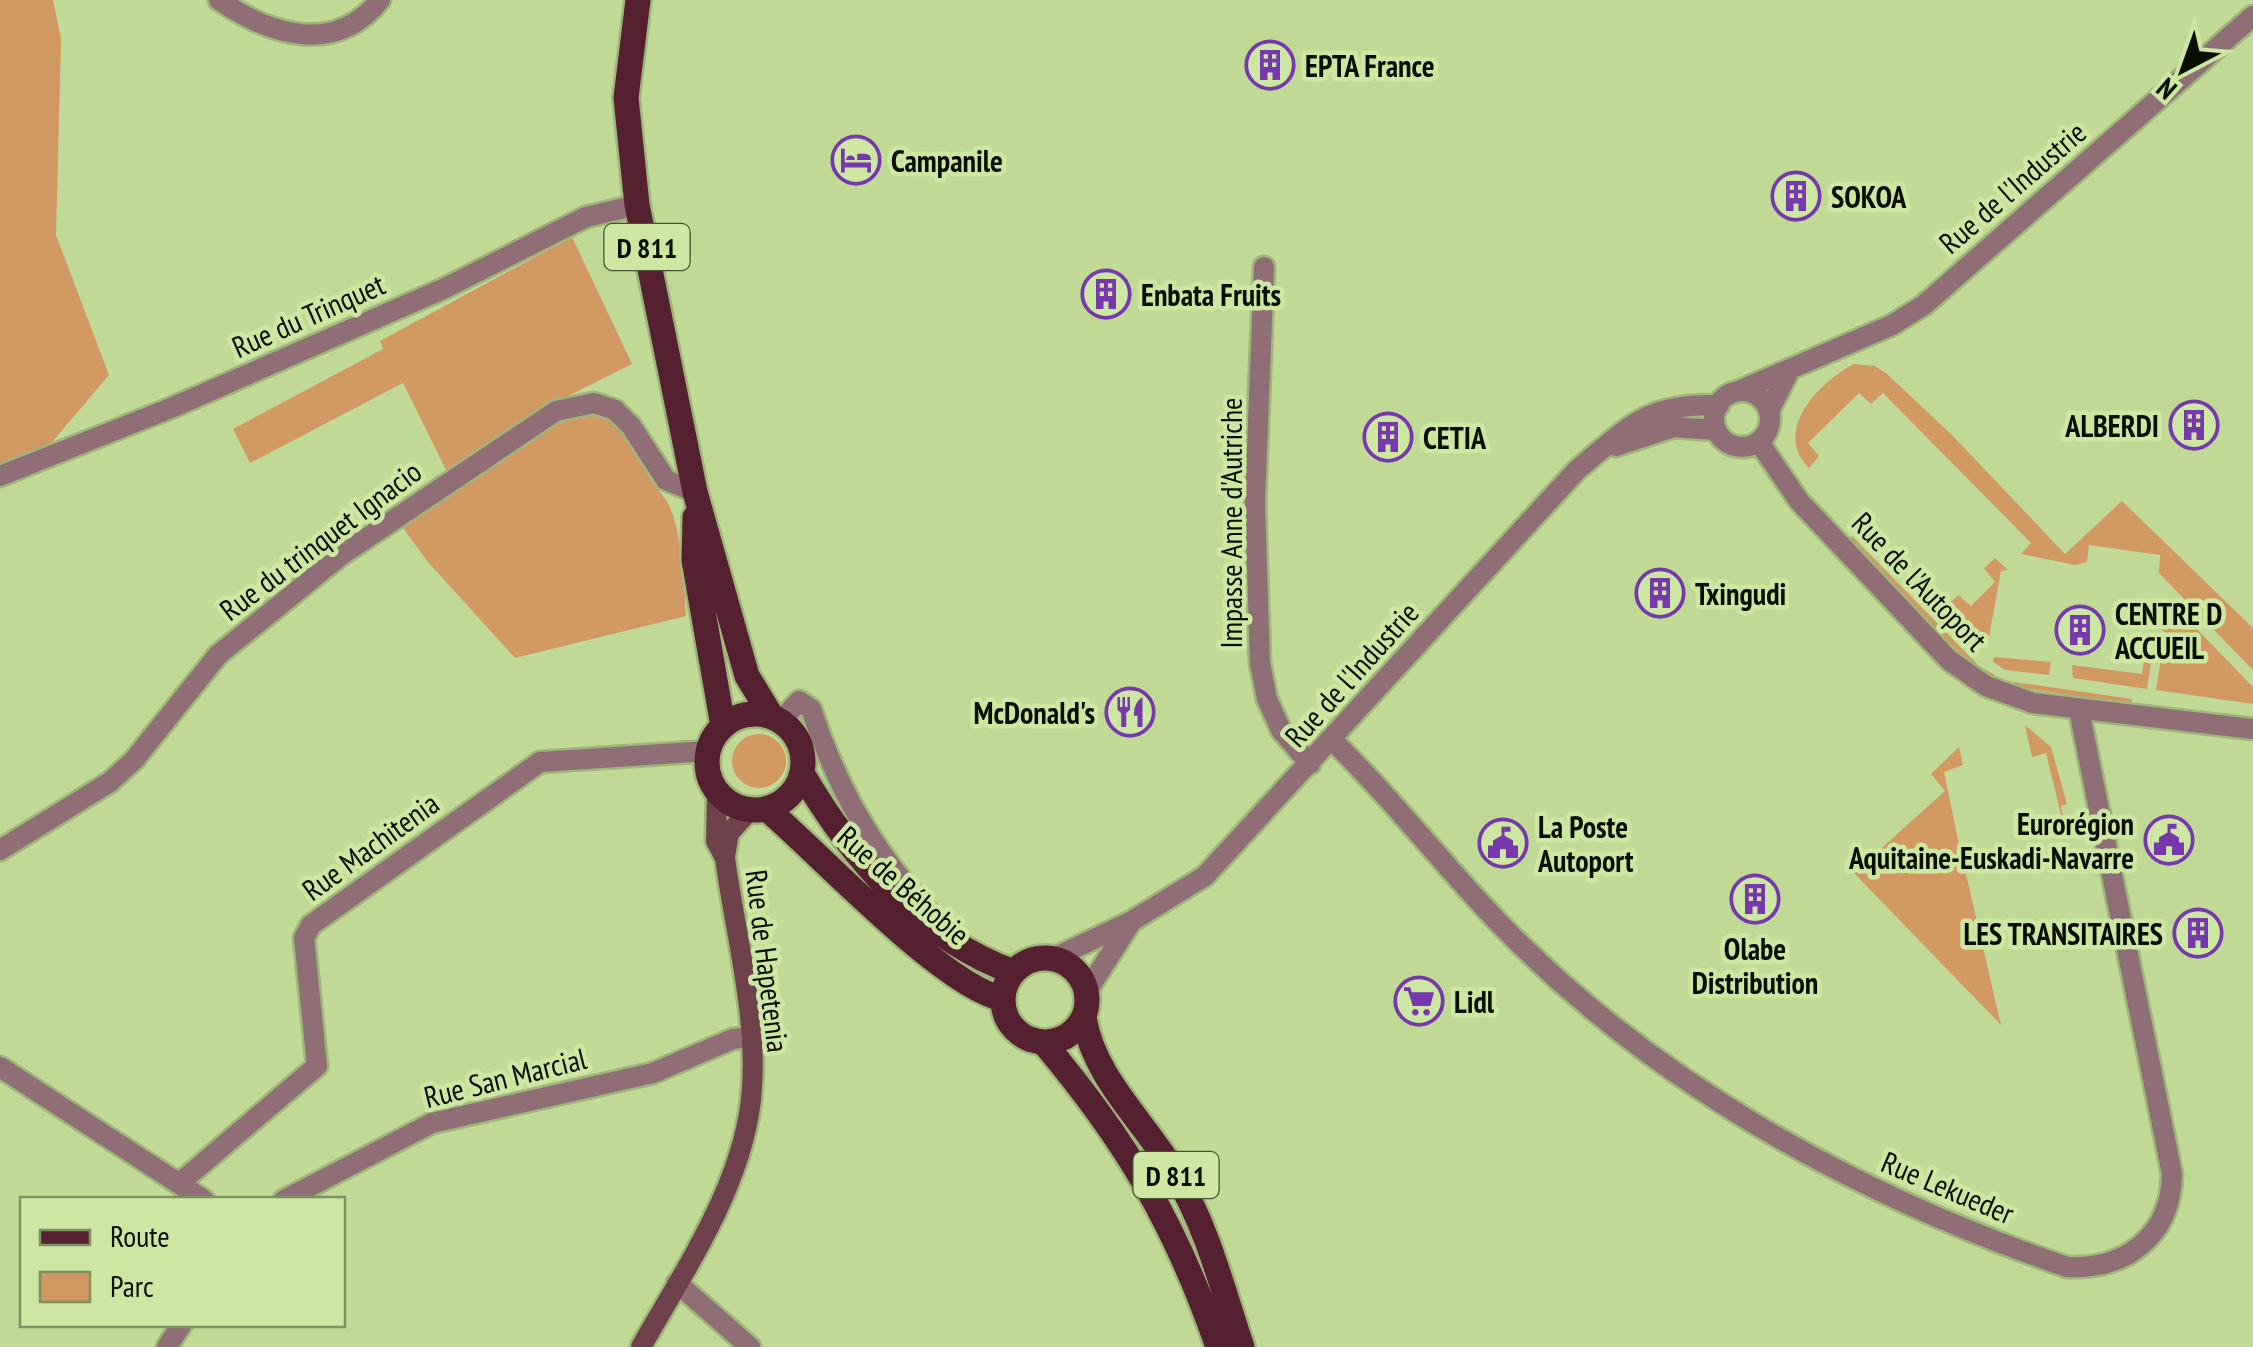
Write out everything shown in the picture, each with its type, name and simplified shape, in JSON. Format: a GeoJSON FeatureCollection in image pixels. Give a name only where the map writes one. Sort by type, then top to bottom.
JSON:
{"type":"FeatureCollection","features":[{"type":"Feature","properties":{"kind":"main road","name":"D 811"},"geometry":{"type":"LineString","coordinates":[[638,0],[626,98],[637,205],[695,492],[746,676],[776,719]]}},
{"type":"Feature","properties":{"kind":"main road","name":"D 811"},"geometry":{"type":"LineString","coordinates":[[695,492],[694,560],[723,726]]}},
{"type":"Feature","properties":{"kind":"main road"},"geometry":{"type":"LineString","coordinates":[[747,714],[776,719],[800,744],[802,774],[790,796],[758,810],[717,793],[706,765],[708,751],[723,726],[747,714]]}},
{"type":"Feature","properties":{"kind":"main road","name":"Rue de Béhobie"},"geometry":{"type":"LineString","coordinates":[[802,774],[835,830],[928,925],[978,960],[1014,972]]}},
{"type":"Feature","properties":{"kind":"main road","name":"Rue de Hapetenia"},"geometry":{"type":"LineString","coordinates":[[641,1347],[714,1214],[738,1155],[752,1090],[750,1037],[724,858],[716,841],[717,793]]}},
{"type":"Feature","properties":{"kind":"main road","name":"Rue de Béhobie"},"geometry":{"type":"LineString","coordinates":[[758,810],[961,978],[1003,999]]}},
{"type":"Feature","properties":{"kind":"main road","name":"Rue de Hapetenia"},"geometry":{"type":"LineString","coordinates":[[724,858],[728,833],[758,810]]}},
{"type":"Feature","properties":{"kind":"main road"},"geometry":{"type":"LineString","coordinates":[[1054,958],[1078,973],[1086,1004],[1068,1036],[1043,1042],[1030,1039],[1010,1024],[1003,999],[1014,972],[1030,961],[1054,958]]}},
{"type":"Feature","properties":{"kind":"main road","name":"D 811"},"geometry":{"type":"LineString","coordinates":[[1086,1004],[1087,1035],[1105,1074],[1176,1174],[1211,1243],[1242,1347]]}},
{"type":"Feature","properties":{"kind":"main road"},"geometry":{"type":"LineString","coordinates":[[1043,1042],[1129,1151],[1160,1203],[1218,1347]]}},
{"type":"Feature","properties":{"kind":"street"},"geometry":{"type":"LineString","coordinates":[[220,0],[264,26],[322,36],[347,29],[380,0]]}},
{"type":"Feature","properties":{"kind":"street","name":"Rue de l'Industrie"},"geometry":{"type":"LineString","coordinates":[[1054,958],[1132,920],[1205,876],[1497,556],[1622,430],[1677,404],[1719,406],[1741,390],[1892,325],[1924,305],[2253,16]]}},
{"type":"Feature","properties":{"kind":"street","name":"Rue du Trinquet"},"geometry":{"type":"LineString","coordinates":[[0,476],[171,408],[443,289],[586,217],[637,205]]}},
{"type":"Feature","properties":{"kind":"street","name":"Impasse Anne d'Autriche"},"geometry":{"type":"LineString","coordinates":[[1264,268],[1256,502],[1260,663],[1267,699],[1281,730],[1310,764]]}},
{"type":"Feature","properties":{"kind":"street"},"geometry":{"type":"LineString","coordinates":[[1759,442],[1790,369]]}},
{"type":"Feature","properties":{"kind":"street"},"geometry":{"type":"LineString","coordinates":[[1741,390],[1754,393],[1770,409]]}},
{"type":"Feature","properties":{"kind":"street","name":"Rue du trinquet Ignacio"},"geometry":{"type":"LineString","coordinates":[[0,850],[110,782],[134,760],[218,655],[340,556],[556,411],[594,403],[615,410],[632,426],[666,480],[695,492]]}},
{"type":"Feature","properties":{"kind":"street"},"geometry":{"type":"LineString","coordinates":[[1716,430],[1719,406]]}},
{"type":"Feature","properties":{"kind":"street","name":"Rue de l'Industrie"},"geometry":{"type":"LineString","coordinates":[[1600,451],[1674,427],[1716,430],[1733,446],[1759,442]]}},
{"type":"Feature","properties":{"kind":"street","name":"Rue de l'Autoport"},"geometry":{"type":"LineString","coordinates":[[1759,442],[1799,501],[1949,660],[1999,693],[2079,710],[2253,729]]}},
{"type":"Feature","properties":{"kind":"street","name":"Rue de Béhobie"},"geometry":{"type":"LineString","coordinates":[[776,719],[799,702],[812,709],[854,816],[887,865],[956,944]]}},
{"type":"Feature","properties":{"kind":"street","name":"Rue Lekueder"},"geometry":{"type":"LineString","coordinates":[[1332,740],[1524,947],[1638,1044],[1718,1100],[1889,1198],[2048,1261],[2066,1267],[2096,1268],[2131,1255],[2145,1244],[2165,1211],[2172,1174],[2079,710]]}},
{"type":"Feature","properties":{"kind":"street","name":"Rue Machitenia"},"geometry":{"type":"LineString","coordinates":[[182,1181],[318,1066],[304,938],[311,925],[540,762],[708,751]]}},
{"type":"Feature","properties":{"kind":"street","name":"Rue de l'Industrie"},"geometry":{"type":"LineString","coordinates":[[1086,1004],[1132,920]]}},
{"type":"Feature","properties":{"kind":"street","name":"Rue San Marcial"},"geometry":{"type":"LineString","coordinates":[[290,1197],[432,1123],[653,1073],[732,1039],[750,1037]]}},
{"type":"Feature","properties":{"kind":"street"},"geometry":{"type":"LineString","coordinates":[[0,1067],[182,1181],[201,1197]]}},
{"type":"Feature","properties":{"kind":"street"},"geometry":{"type":"LineString","coordinates":[[677,1283],[750,1347]]}},
{"type":"Feature","properties":{"kind":"green space"},"geometry":{"type":"Polygon","coordinates":[[[0,0],[53,0],[61,39],[56,235],[109,375],[36,461],[0,488],[0,0]]]}},
{"type":"Feature","properties":{"kind":"green space"},"geometry":{"type":"Polygon","coordinates":[[[572,237],[632,364],[534,413],[446,470],[403,383],[250,463],[233,429],[383,349],[380,341],[572,237]]]}},
{"type":"Feature","properties":{"kind":"green space"},"geometry":{"type":"Polygon","coordinates":[[[1854,364],[1875,366],[1887,374],[1952,435],[2065,554],[2122,501],[2253,628],[2253,670],[2159,573],[2160,555],[2089,545],[2087,562],[2075,565],[2021,554],[2031,543],[1883,393],[1871,404],[1859,393],[1808,443],[1819,456],[1809,468],[1795,438],[1798,423],[1815,394],[1854,364]]]}},
{"type":"Feature","properties":{"kind":"green space"},"geometry":{"type":"Polygon","coordinates":[[[592,413],[624,434],[666,500],[676,524],[686,616],[515,658],[427,561],[401,525],[516,445],[592,413]]]}},
{"type":"Feature","properties":{"kind":"green space"},"geometry":{"type":"Polygon","coordinates":[[[1852,536],[1979,666],[1995,675],[1993,678],[1937,635],[1848,540],[1852,536]]]}},
{"type":"Feature","properties":{"kind":"green space"},"geometry":{"type":"Polygon","coordinates":[[[1995,558],[2008,570],[2001,571],[1989,637],[1982,643],[1958,619],[1954,623],[1942,611],[1958,595],[1971,606],[1995,582],[1984,568],[1995,558]]]}},
{"type":"Feature","properties":{"kind":"green space"},"geometry":{"type":"Polygon","coordinates":[[[2164,605],[2190,622],[2253,687],[2253,704],[2156,690],[2165,632],[2155,625],[2164,605]]]}},
{"type":"Feature","properties":{"kind":"green space"},"geometry":{"type":"Polygon","coordinates":[[[2145,655],[2152,656],[2147,689],[2073,678],[2072,665],[2142,674],[2145,655]]]}},
{"type":"Feature","properties":{"kind":"green space"},"geometry":{"type":"Polygon","coordinates":[[[1994,657],[2051,662],[2049,675],[2005,670],[1993,662],[1994,657]]]}},
{"type":"Feature","properties":{"kind":"green space"},"geometry":{"type":"Polygon","coordinates":[[[2014,682],[2132,699],[2131,705],[2011,686],[2014,682]]]}},
{"type":"Feature","properties":{"kind":"green space"},"geometry":{"type":"Polygon","coordinates":[[[2025,725],[2051,747],[2067,804],[2061,806],[2068,843],[2046,753],[2032,757],[2025,725]]]}},
{"type":"Feature","properties":{"kind":"green space"},"geometry":{"type":"Polygon","coordinates":[[[759,734],[778,742],[786,761],[778,780],[759,788],[740,780],[732,761],[740,742],[759,734]]]}},
{"type":"Feature","properties":{"kind":"green space"},"geometry":{"type":"Polygon","coordinates":[[[1959,747],[1963,765],[1944,772],[1963,864],[2032,851],[2033,859],[1966,874],[2001,1025],[1854,873],[1945,791],[1931,774],[1959,747]]]}},
{"type":"Feature","properties":{"kind":"place","name":"EPTA France"},"geometry":{"type":"Point","coordinates":[1270,65]}},
{"type":"Feature","properties":{"kind":"place","name":"Campanile"},"geometry":{"type":"Point","coordinates":[856,160]}},
{"type":"Feature","properties":{"kind":"place","name":"SOKOA"},"geometry":{"type":"Point","coordinates":[1796,196]}},
{"type":"Feature","properties":{"kind":"place","name":"Enbata Fruits"},"geometry":{"type":"Point","coordinates":[1106,294]}},
{"type":"Feature","properties":{"kind":"place","name":"ALBERDI"},"geometry":{"type":"Point","coordinates":[2194,425]}},
{"type":"Feature","properties":{"kind":"place","name":"CETIA"},"geometry":{"type":"Point","coordinates":[1388,437]}},
{"type":"Feature","properties":{"kind":"place","name":"Txingudi"},"geometry":{"type":"Point","coordinates":[1660,593]}},
{"type":"Feature","properties":{"kind":"place","name":"CENTRE D ACCUEIL"},"geometry":{"type":"Point","coordinates":[2080,630]}},
{"type":"Feature","properties":{"kind":"place","name":"McDonald's"},"geometry":{"type":"Point","coordinates":[1130,712]}},
{"type":"Feature","properties":{"kind":"place","name":"Eurorégion Aquitaine-Euskadi-Navarre"},"geometry":{"type":"Point","coordinates":[2169,840]}},
{"type":"Feature","properties":{"kind":"place","name":"La Poste Autoport"},"geometry":{"type":"Point","coordinates":[1503,843]}},
{"type":"Feature","properties":{"kind":"place","name":"Olabe Distribution"},"geometry":{"type":"Point","coordinates":[1755,899]}},
{"type":"Feature","properties":{"kind":"place","name":"LES TRANSITAIRES"},"geometry":{"type":"Point","coordinates":[2198,933]}},
{"type":"Feature","properties":{"kind":"place","name":"Lidl"},"geometry":{"type":"Point","coordinates":[1419,1001]}}]}
